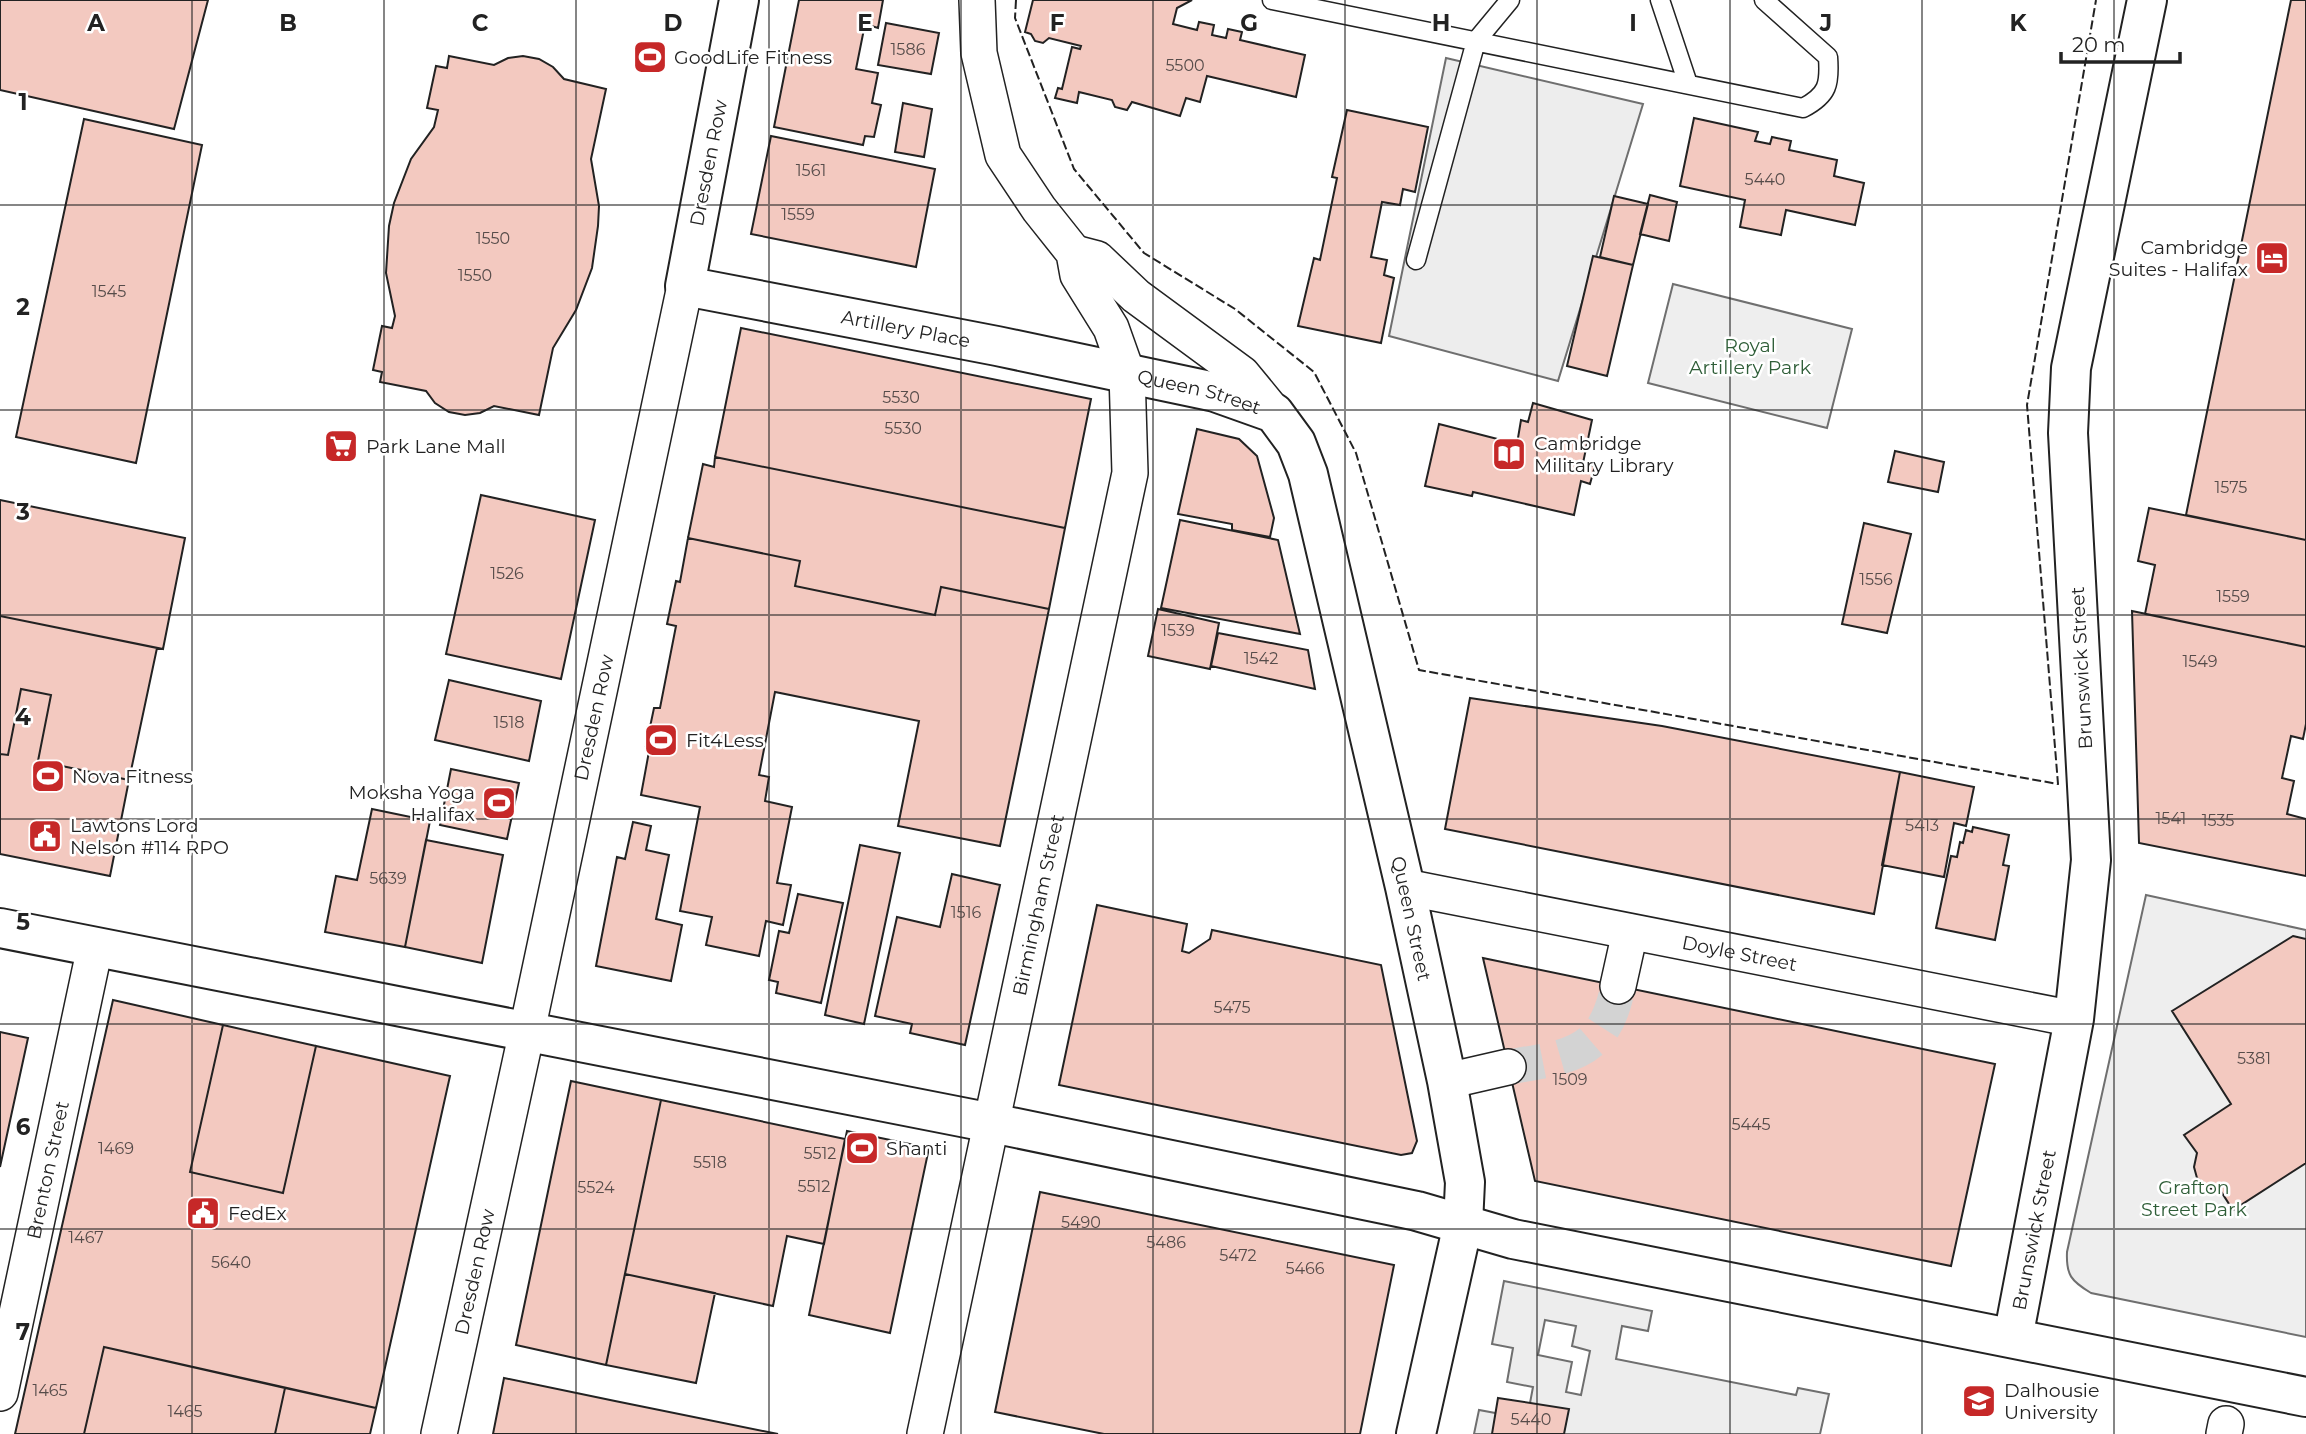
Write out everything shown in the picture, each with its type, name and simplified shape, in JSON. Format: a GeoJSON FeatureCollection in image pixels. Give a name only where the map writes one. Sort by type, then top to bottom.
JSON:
{"type":"FeatureCollection","features":[{"type":"Feature","properties":{"kind":"street","name":"Dresden Row"},"geometry":{"type":"LineString","coordinates":[[439,1434],[685,286],[739,0]]}},
{"type":"Feature","properties":{"kind":"street","name":"Queen Street"},"geometry":{"type":"LineString","coordinates":[[977,0],[979,52],[1003,155],[1039,209],[1074,253],[1078,275],[1111,328],[1127,373],[1215,392],[1275,413]]}},
{"type":"Feature","properties":{"kind":"street","name":"Brunswick Street"},"geometry":{"type":"LineString","coordinates":[[2013,1338],[2074,1019],[2091,860],[2068,433],[2071,368],[2147,0]]}},
{"type":"Feature","properties":{"kind":"street","name":"Queen Street"},"geometry":{"type":"LineString","coordinates":[[1074,253],[1097,259],[1136,296],[1241,374],[1275,413],[1296,443],[1308,474],[1405,887],[1447,1081],[1465,1182],[1463,1224],[1416,1434]]}},
{"type":"Feature","properties":{"kind":"street","name":"Artillery Place"},"geometry":{"type":"LineString","coordinates":[[685,286],[1127,373]]}},
{"type":"Feature","properties":{"kind":"street","name":"Birmingham Street"},"geometry":{"type":"LineString","coordinates":[[925,1434],[1130,473],[1127,373]]}},
{"type":"Feature","properties":{"kind":"street","name":"Doyle Street"},"geometry":{"type":"LineString","coordinates":[[1405,887],[2074,1019]]}},
{"type":"Feature","properties":{"kind":"street"},"geometry":{"type":"LineString","coordinates":[[0,928],[992,1123],[1417,1211],[1513,1239],[2306,1397]]}},
{"type":"Feature","properties":{"kind":"street"},"geometry":{"type":"LineString","coordinates":[[1618,986],[1630,932]]}},
{"type":"Feature","properties":{"kind":"street","name":"Brenton Street"},"geometry":{"type":"LineString","coordinates":[[0,1393],[95,947]]}},
{"type":"Feature","properties":{"kind":"street"},"geometry":{"type":"LineString","coordinates":[[1447,1081],[1508,1067]]}},
{"type":"Feature","properties":{"kind":"lane"},"geometry":{"type":"LineString","coordinates":[[1272,0],[1803,108],[1818,101],[1829,82],[1828,57],[1763,0]]}},
{"type":"Feature","properties":{"kind":"lane"},"geometry":{"type":"LineString","coordinates":[[1416,260],[1476,41],[1510,0]]}},
{"type":"Feature","properties":{"kind":"lane"},"geometry":{"type":"LineString","coordinates":[[1660,0],[1688,83]]}},
{"type":"Feature","properties":{"kind":"green space","name":"Royal Artillery Park"},"geometry":{"type":"Polygon","coordinates":[[[1673,284],[1852,329],[1827,428],[1648,383],[1673,284]]]}},
{"type":"Feature","properties":{"kind":"green space","name":"Grafton Street Park"},"geometry":{"type":"Polygon","coordinates":[[[2146,895],[2306,930],[2306,1337],[2091,1293],[2074,1281],[2069,1272],[2067,1252],[2146,895]]]}},
{"type":"Feature","properties":{"kind":"shaded area"},"geometry":{"type":"Polygon","coordinates":[[[1446,58],[1643,104],[1558,381],[1389,336],[1446,58]]]}},
{"type":"Feature","properties":{"kind":"shaded area"},"geometry":{"type":"Polygon","coordinates":[[[1504,1281],[1652,1311],[1648,1331],[1622,1326],[1616,1359],[1796,1395],[1798,1388],[1829,1394],[1820,1434],[1474,1434],[1479,1410],[1527,1419],[1533,1387],[1507,1382],[1513,1348],[1492,1344],[1504,1281]],[[1545,1320],[1538,1355],[1572,1362],[1566,1392],[1581,1395],[1590,1351],[1572,1346],[1576,1326],[1545,1320]]]}},
{"type":"Feature","properties":{"kind":"building"},"geometry":{"type":"Polygon","coordinates":[[[0,0],[208,0],[174,129],[0,90],[0,0]]]}},
{"type":"Feature","properties":{"kind":"building"},"geometry":{"type":"Polygon","coordinates":[[[799,0],[883,0],[878,28],[865,24],[856,69],[878,73],[872,103],[881,105],[874,137],[865,136],[863,145],[774,127],[799,0]]]}},
{"type":"Feature","properties":{"kind":"building"},"geometry":{"type":"Polygon","coordinates":[[[1033,0],[1192,0],[1177,8],[1173,24],[1197,30],[1199,22],[1214,25],[1212,35],[1226,38],[1228,29],[1242,32],[1240,40],[1305,55],[1296,97],[1207,76],[1200,102],[1186,98],[1180,116],[1132,102],[1127,110],[1115,107],[1112,100],[1079,92],[1077,103],[1055,98],[1058,88],[1062,89],[1072,47],[1080,49],[1081,46],[1049,38],[1043,43],[1035,41],[1031,34],[1025,32],[1033,0]]]}},
{"type":"Feature","properties":{"kind":"building","name":"Cambridge Suites - Halifax"},"geometry":{"type":"Polygon","coordinates":[[[2291,0],[2306,0],[2306,540],[2186,515],[2291,0]]]}},
{"type":"Feature","properties":{"kind":"building"},"geometry":{"type":"Polygon","coordinates":[[[886,23],[939,33],[931,74],[878,65],[886,23]]]}},
{"type":"Feature","properties":{"kind":"building"},"geometry":{"type":"Polygon","coordinates":[[[449,56],[494,65],[508,58],[523,56],[539,59],[553,67],[564,79],[606,89],[591,159],[599,206],[592,268],[576,310],[553,348],[539,415],[494,406],[480,413],[465,415],[449,412],[435,403],[426,391],[380,382],[382,372],[373,370],[382,326],[392,328],[395,316],[386,273],[389,226],[394,203],[411,159],[434,127],[438,110],[427,108],[436,66],[447,68],[449,56]]]}},
{"type":"Feature","properties":{"kind":"building"},"geometry":{"type":"Polygon","coordinates":[[[903,103],[932,109],[924,157],[895,152],[903,103]]]}},
{"type":"Feature","properties":{"kind":"building"},"geometry":{"type":"Polygon","coordinates":[[[1347,110],[1428,127],[1415,192],[1403,189],[1400,205],[1382,202],[1371,257],[1387,260],[1384,275],[1394,278],[1381,343],[1298,326],[1314,258],[1320,260],[1337,178],[1332,177],[1347,110]]]}},
{"type":"Feature","properties":{"kind":"building"},"geometry":{"type":"Polygon","coordinates":[[[1694,118],[1758,132],[1755,141],[1770,144],[1772,137],[1791,141],[1789,150],[1837,160],[1834,176],[1864,183],[1855,225],[1786,210],[1781,235],[1740,227],[1745,200],[1680,186],[1694,118]]]}},
{"type":"Feature","properties":{"kind":"building"},"geometry":{"type":"Polygon","coordinates":[[[84,119],[202,145],[136,463],[16,437],[84,119]]]}},
{"type":"Feature","properties":{"kind":"building"},"geometry":{"type":"Polygon","coordinates":[[[771,136],[935,169],[916,267],[751,234],[771,136]]]}},
{"type":"Feature","properties":{"kind":"building"},"geometry":{"type":"Polygon","coordinates":[[[1650,195],[1677,202],[1669,241],[1640,234],[1650,195]]]}},
{"type":"Feature","properties":{"kind":"building"},"geometry":{"type":"Polygon","coordinates":[[[1614,196],[1648,204],[1633,265],[1600,257],[1614,196]]]}},
{"type":"Feature","properties":{"kind":"building"},"geometry":{"type":"Polygon","coordinates":[[[1593,256],[1633,265],[1607,376],[1567,366],[1593,256]]]}},
{"type":"Feature","properties":{"kind":"building"},"geometry":{"type":"Polygon","coordinates":[[[741,328],[1091,399],[1065,528],[715,457],[741,328]]]}},
{"type":"Feature","properties":{"kind":"building","name":"Cambridge Military Library"},"geometry":{"type":"Polygon","coordinates":[[[1533,403],[1592,420],[1583,463],[1595,466],[1590,484],[1581,481],[1574,515],[1473,492],[1472,496],[1425,486],[1439,424],[1517,444],[1521,420],[1528,422],[1533,403]]]}},
{"type":"Feature","properties":{"kind":"building"},"geometry":{"type":"Polygon","coordinates":[[[1197,429],[1239,439],[1257,456],[1274,518],[1270,537],[1232,530],[1232,524],[1178,514],[1197,429]]]}},
{"type":"Feature","properties":{"kind":"building"},"geometry":{"type":"Polygon","coordinates":[[[1895,451],[1944,462],[1938,492],[1888,482],[1895,451]]]}},
{"type":"Feature","properties":{"kind":"building"},"geometry":{"type":"Polygon","coordinates":[[[715,457],[1065,528],[1049,609],[941,587],[935,615],[795,586],[800,561],[688,538],[703,464],[714,467],[715,457]]]}},
{"type":"Feature","properties":{"kind":"building"},"geometry":{"type":"Polygon","coordinates":[[[481,495],[595,520],[561,679],[446,654],[481,495]]]}},
{"type":"Feature","properties":{"kind":"building"},"geometry":{"type":"Polygon","coordinates":[[[0,500],[185,538],[163,649],[0,616],[0,500]]]}},
{"type":"Feature","properties":{"kind":"building"},"geometry":{"type":"Polygon","coordinates":[[[2149,508],[2306,540],[2306,647],[2145,614],[2155,565],[2138,561],[2149,508]]]}},
{"type":"Feature","properties":{"kind":"building"},"geometry":{"type":"Polygon","coordinates":[[[1180,520],[1278,540],[1300,634],[1161,608],[1180,520]]]}},
{"type":"Feature","properties":{"kind":"building"},"geometry":{"type":"Polygon","coordinates":[[[1864,523],[1911,534],[1887,633],[1842,624],[1864,523]]]}},
{"type":"Feature","properties":{"kind":"building"},"geometry":{"type":"Polygon","coordinates":[[[688,538],[800,561],[795,586],[935,615],[941,587],[1049,609],[1000,846],[898,826],[919,721],[775,692],[759,775],[769,777],[765,801],[792,807],[777,883],[791,885],[783,925],[766,921],[759,956],[706,945],[712,917],[680,911],[700,807],[641,795],[650,746],[646,746],[654,708],[660,708],[676,626],[667,624],[676,581],[680,582],[688,538]]]}},
{"type":"Feature","properties":{"kind":"building"},"geometry":{"type":"Polygon","coordinates":[[[1158,609],[1219,623],[1210,669],[1148,656],[1158,609]]]}},
{"type":"Feature","properties":{"kind":"building"},"geometry":{"type":"Polygon","coordinates":[[[2132,611],[2306,647],[2306,724],[2303,739],[2291,736],[2282,778],[2294,781],[2287,814],[2306,819],[2306,876],[2139,843],[2132,611]]]}},
{"type":"Feature","properties":{"kind":"building"},"geometry":{"type":"Polygon","coordinates":[[[0,616],[157,648],[129,780],[38,761],[51,695],[21,689],[8,755],[0,754],[0,616]]]}},
{"type":"Feature","properties":{"kind":"building"},"geometry":{"type":"Polygon","coordinates":[[[1218,633],[1308,650],[1315,689],[1211,666],[1218,633]]]}},
{"type":"Feature","properties":{"kind":"building"},"geometry":{"type":"Polygon","coordinates":[[[449,680],[541,701],[529,761],[435,740],[449,680]]]}},
{"type":"Feature","properties":{"kind":"building"},"geometry":{"type":"Polygon","coordinates":[[[21,689],[51,695],[38,761],[129,780],[110,876],[0,854],[0,754],[8,755],[21,689]]]}},
{"type":"Feature","properties":{"kind":"building"},"geometry":{"type":"Polygon","coordinates":[[[1470,698],[1662,726],[1900,772],[1874,914],[1445,829],[1470,698]]]}},
{"type":"Feature","properties":{"kind":"building"},"geometry":{"type":"Polygon","coordinates":[[[451,769],[519,783],[507,839],[440,825],[451,769]]]}},
{"type":"Feature","properties":{"kind":"building"},"geometry":{"type":"Polygon","coordinates":[[[1900,772],[1974,787],[1966,826],[1954,823],[1944,877],[1882,865],[1900,772]]]}},
{"type":"Feature","properties":{"kind":"building"},"geometry":{"type":"Polygon","coordinates":[[[372,809],[430,821],[405,947],[325,932],[336,876],[357,880],[372,809]]]}},
{"type":"Feature","properties":{"kind":"building"},"geometry":{"type":"Polygon","coordinates":[[[633,822],[651,826],[646,850],[669,855],[656,919],[682,925],[671,981],[596,966],[617,857],[625,859],[633,822]]]}},
{"type":"Feature","properties":{"kind":"building"},"geometry":{"type":"Polygon","coordinates":[[[1973,827],[2009,835],[2003,865],[2009,866],[1995,940],[1936,928],[1951,856],[1957,857],[1966,830],[1972,832],[1973,827]]]}},
{"type":"Feature","properties":{"kind":"building"},"geometry":{"type":"Polygon","coordinates":[[[426,840],[503,855],[482,963],[405,947],[426,840]]]}},
{"type":"Feature","properties":{"kind":"building"},"geometry":{"type":"Polygon","coordinates":[[[860,845],[900,853],[864,1024],[825,1015],[860,845]]]}},
{"type":"Feature","properties":{"kind":"building"},"geometry":{"type":"Polygon","coordinates":[[[952,874],[1000,885],[965,1045],[910,1033],[912,1024],[875,1016],[897,917],[940,927],[952,874]]]}},
{"type":"Feature","properties":{"kind":"building"},"geometry":{"type":"Polygon","coordinates":[[[798,894],[843,903],[821,1003],[776,993],[778,982],[769,980],[779,931],[789,933],[798,894]]]}},
{"type":"Feature","properties":{"kind":"building"},"geometry":{"type":"Polygon","coordinates":[[[1097,905],[1187,924],[1182,951],[1189,953],[1210,939],[1212,930],[1381,965],[1417,1141],[1412,1153],[1401,1155],[1059,1085],[1097,905]]]}},
{"type":"Feature","properties":{"kind":"building"},"geometry":{"type":"Polygon","coordinates":[[[2293,936],[2306,939],[2306,1163],[2233,1210],[2220,1190],[2208,1188],[2197,1178],[2194,1167],[2197,1153],[2184,1135],[2231,1104],[2172,1011],[2293,936]]]}},
{"type":"Feature","properties":{"kind":"building"},"geometry":{"type":"Polygon","coordinates":[[[1483,958],[1995,1064],[1951,1266],[1535,1181],[1483,958]]]}},
{"type":"Feature","properties":{"kind":"building"},"geometry":{"type":"Polygon","coordinates":[[[113,1000],[223,1025],[190,1172],[283,1193],[316,1046],[450,1076],[376,1408],[104,1347],[84,1434],[15,1434],[113,1000]]]}},
{"type":"Feature","properties":{"kind":"building"},"geometry":{"type":"Polygon","coordinates":[[[223,1025],[316,1046],[283,1193],[190,1172],[223,1025]]]}},
{"type":"Feature","properties":{"kind":"building"},"geometry":{"type":"Polygon","coordinates":[[[0,1032],[28,1038],[0,1167],[0,1032]]]}},
{"type":"Feature","properties":{"kind":"building"},"geometry":{"type":"Polygon","coordinates":[[[571,1081],[661,1100],[606,1365],[516,1345],[571,1081]]]}},
{"type":"Feature","properties":{"kind":"building"},"geometry":{"type":"Polygon","coordinates":[[[661,1100],[845,1139],[824,1244],[787,1236],[773,1306],[625,1274],[661,1100]]]}},
{"type":"Feature","properties":{"kind":"building"},"geometry":{"type":"Polygon","coordinates":[[[847,1131],[929,1148],[890,1333],[809,1315],[847,1131]]]}},
{"type":"Feature","properties":{"kind":"building"},"geometry":{"type":"Polygon","coordinates":[[[1040,1192],[1394,1265],[1360,1434],[1104,1434],[995,1412],[1040,1192]]]}},
{"type":"Feature","properties":{"kind":"building"},"geometry":{"type":"Polygon","coordinates":[[[625,1274],[715,1293],[696,1383],[606,1365],[625,1274]]]}},
{"type":"Feature","properties":{"kind":"building"},"geometry":{"type":"Polygon","coordinates":[[[104,1347],[285,1388],[275,1434],[84,1434],[104,1347]]]}},
{"type":"Feature","properties":{"kind":"building"},"geometry":{"type":"Polygon","coordinates":[[[504,1378],[615,1401],[778,1434],[493,1434],[504,1378]]]}},
{"type":"Feature","properties":{"kind":"building"},"geometry":{"type":"Polygon","coordinates":[[[285,1388],[376,1408],[370,1434],[275,1434],[285,1388]]]}},
{"type":"Feature","properties":{"kind":"building"},"geometry":{"type":"Polygon","coordinates":[[[1498,1398],[1569,1409],[1564,1434],[1492,1434],[1498,1398]]]}},
{"type":"Feature","properties":{"kind":"tunnel"},"geometry":{"type":"LineString","coordinates":[[1508,1067],[1549,1060],[1581,1049],[1594,1039],[1604,1026],[1618,986]]}},
{"type":"Feature","properties":{"kind":"fence"},"geometry":{"type":"LineString","coordinates":[[1016,0],[1015,18],[1074,169],[1144,253],[1235,309],[1314,372],[1356,453],[1419,670],[2058,784],[2027,405],[2096,0]]}},
{"type":"Feature","properties":{"kind":"place","name":"GoodLife Fitness"},"geometry":{"type":"Point","coordinates":[650,57]}},
{"type":"Feature","properties":{"kind":"place","name":"Cambridge Suites - Halifax"},"geometry":{"type":"Point","coordinates":[2272,258]}},
{"type":"Feature","properties":{"kind":"place","name":"Park Lane Mall"},"geometry":{"type":"Point","coordinates":[341,446]}},
{"type":"Feature","properties":{"kind":"place","name":"Cambridge Military Library"},"geometry":{"type":"Point","coordinates":[1509,454]}},
{"type":"Feature","properties":{"kind":"place","name":"Fit4Less"},"geometry":{"type":"Point","coordinates":[661,740]}},
{"type":"Feature","properties":{"kind":"place","name":"Nova Fitness"},"geometry":{"type":"Point","coordinates":[48,776]}},
{"type":"Feature","properties":{"kind":"place","name":"Moksha Yoga Halifax"},"geometry":{"type":"Point","coordinates":[499,803]}},
{"type":"Feature","properties":{"kind":"place","name":"Lawtons Lord Nelson #114 RPO"},"geometry":{"type":"Point","coordinates":[45,836]}},
{"type":"Feature","properties":{"kind":"place","name":"Shanti"},"geometry":{"type":"Point","coordinates":[862,1148]}},
{"type":"Feature","properties":{"kind":"place","name":"FedEx"},"geometry":{"type":"Point","coordinates":[203,1213]}},
{"type":"Feature","properties":{"kind":"place","name":"Dalhousie University"},"geometry":{"type":"Point","coordinates":[1979,1401]}}]}
